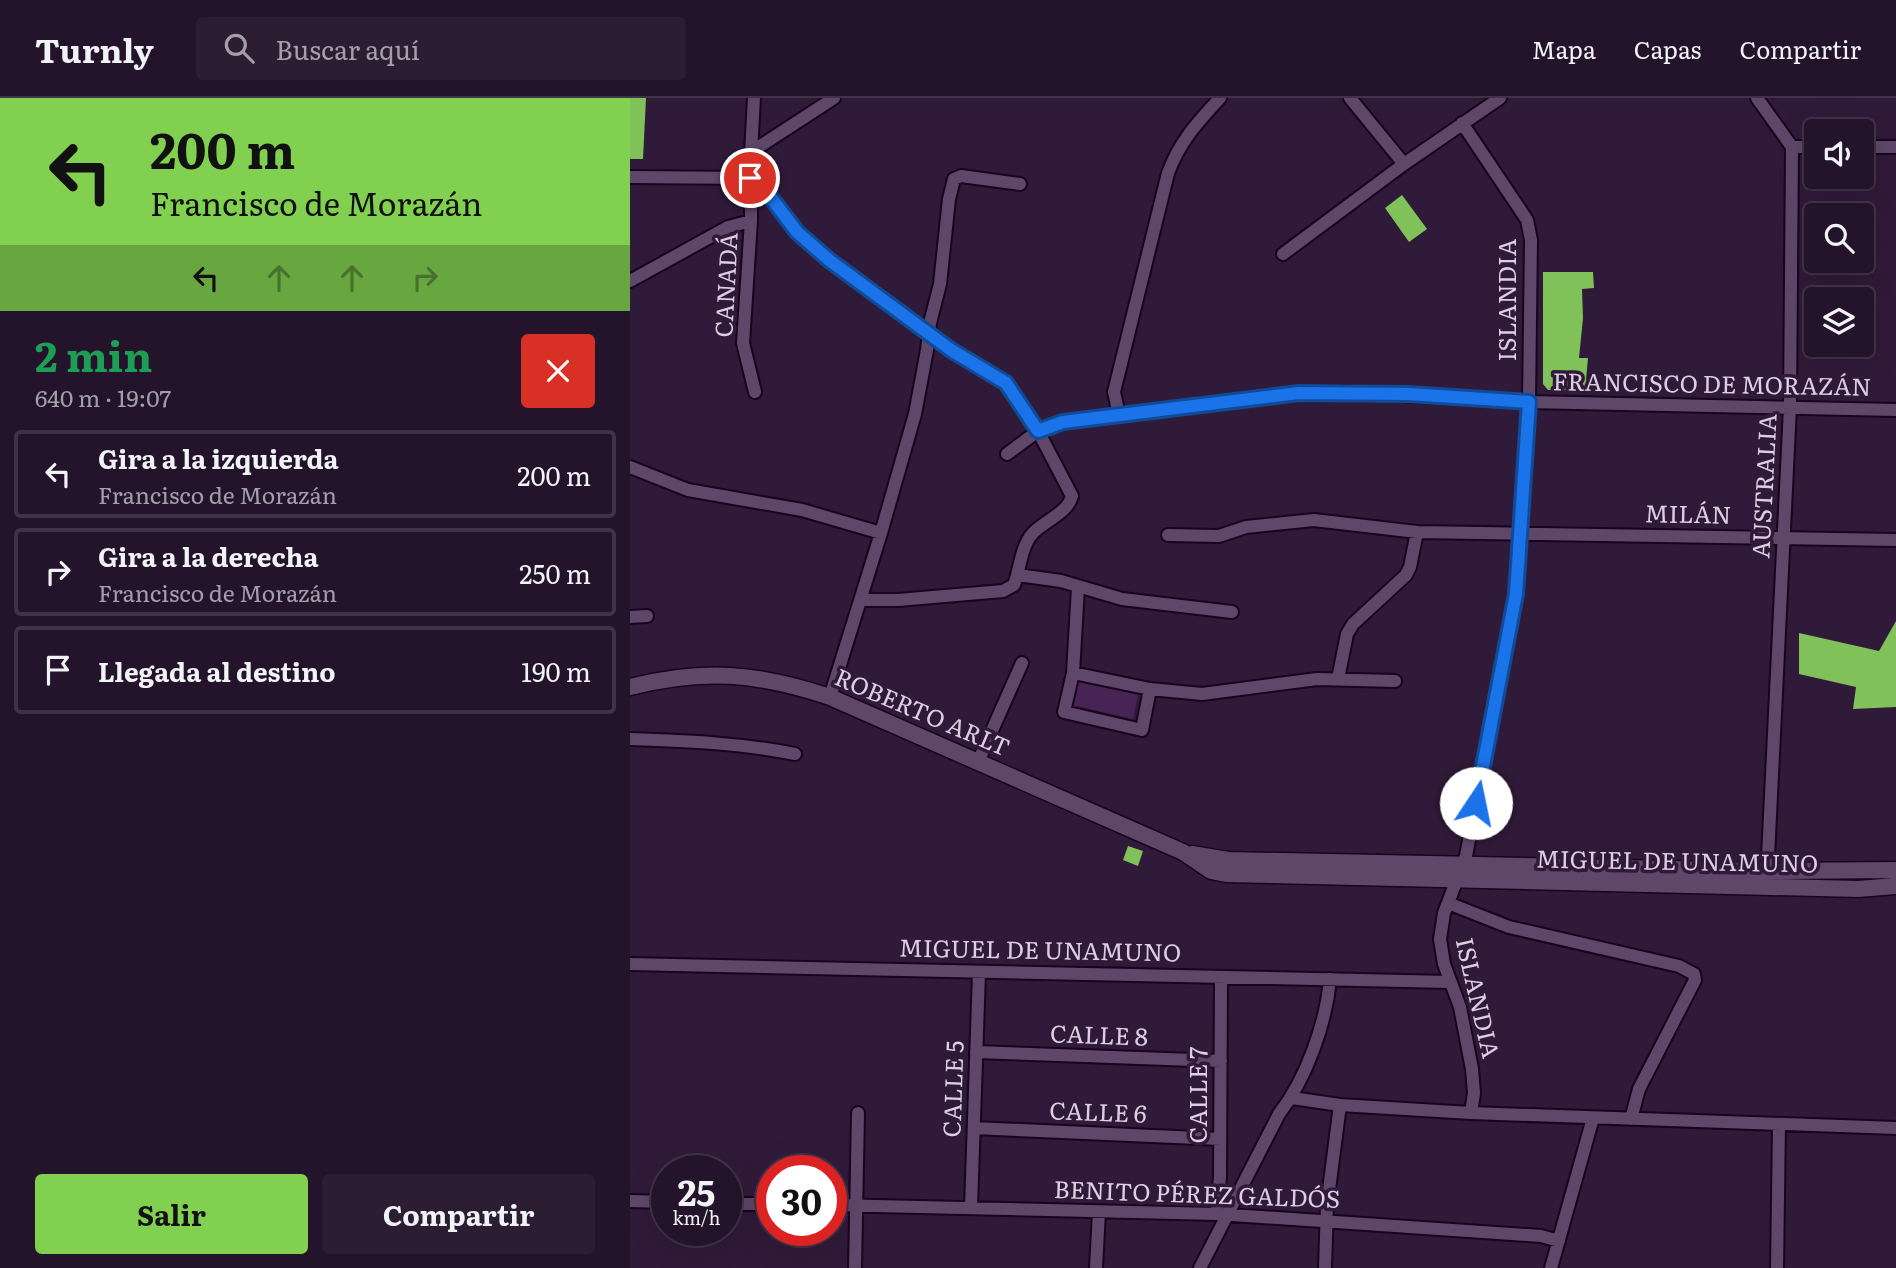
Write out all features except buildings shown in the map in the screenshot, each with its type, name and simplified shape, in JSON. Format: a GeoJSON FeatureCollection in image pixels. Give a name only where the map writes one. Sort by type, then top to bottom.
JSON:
{"type":"FeatureCollection","features":[{"type":"Feature","properties":{"kind":"street"},"geometry":{"type":"LineString","coordinates":[[751,152],[754,98]]}},
{"type":"Feature","properties":{"kind":"street"},"geometry":{"type":"LineString","coordinates":[[751,152],[834,98]]}},
{"type":"Feature","properties":{"kind":"street"},"geometry":{"type":"LineString","coordinates":[[1119,415],[1114,392],[1168,173],[1178,148],[1220,98]]}},
{"type":"Feature","properties":{"kind":"street"},"geometry":{"type":"LineString","coordinates":[[1350,98],[1404,164]]}},
{"type":"Feature","properties":{"kind":"street"},"geometry":{"type":"LineString","coordinates":[[1283,254],[1404,164],[1500,98]]}},
{"type":"Feature","properties":{"kind":"street"},"geometry":{"type":"LineString","coordinates":[[1757,98],[1792,147],[1804,147]]}},
{"type":"Feature","properties":{"kind":"street","name":"ISLANDIA"},"geometry":{"type":"LineString","coordinates":[[1462,123],[1521,211],[1531,233],[1529,402],[1516,594],[1461,872],[1448,903],[1440,939],[1449,982],[1460,1007],[1472,1069],[1474,1093],[1471,1113]]}},
{"type":"Feature","properties":{"kind":"street","name":"AUSTRALIA"},"geometry":{"type":"LineString","coordinates":[[1766,878],[1790,407],[1792,147]]}},
{"type":"Feature","properties":{"kind":"street"},"geometry":{"type":"LineString","coordinates":[[1874,147],[1896,147]]}},
{"type":"Feature","properties":{"kind":"street","name":"CANADÁ"},"geometry":{"type":"LineString","coordinates":[[751,152],[751,221],[743,344],[755,393]]}},
{"type":"Feature","properties":{"kind":"street"},"geometry":{"type":"LineString","coordinates":[[830,697],[915,415],[928,333],[940,284],[949,199],[954,178],[961,176],[1020,184]]}},
{"type":"Feature","properties":{"kind":"street"},"geometry":{"type":"LineString","coordinates":[[630,177],[750,178],[759,182],[797,232],[829,260],[928,333],[1006,383],[1038,431],[1070,490],[1072,500],[1027,541],[1014,585],[1003,591],[898,600],[861,600]]}},
{"type":"Feature","properties":{"kind":"street"},"geometry":{"type":"LineString","coordinates":[[630,281],[719,231],[751,221]]}},
{"type":"Feature","properties":{"kind":"street","name":"FRANCISCO DE MORAZÁN"},"geometry":{"type":"LineString","coordinates":[[1007,454],[1038,431],[1063,422],[1299,393],[1408,394],[1529,402],[1896,410]]}},
{"type":"Feature","properties":{"kind":"street"},"geometry":{"type":"LineString","coordinates":[[630,467],[688,491],[802,510],[881,533]]}},
{"type":"Feature","properties":{"kind":"street","name":"MILÁN"},"geometry":{"type":"LineString","coordinates":[[1168,535],[1219,536],[1246,527],[1314,520],[1417,533],[1896,540]]}},
{"type":"Feature","properties":{"kind":"street"},"geometry":{"type":"LineString","coordinates":[[1338,678],[1347,634],[1358,618],[1406,575],[1417,533]]}},
{"type":"Feature","properties":{"kind":"street"},"geometry":{"type":"LineString","coordinates":[[1018,575],[1061,581],[1122,599],[1231,612]]}},
{"type":"Feature","properties":{"kind":"street"},"geometry":{"type":"LineString","coordinates":[[1078,587],[1073,673],[1064,712],[1142,730],[1150,689]]}},
{"type":"Feature","properties":{"kind":"street"},"geometry":{"type":"LineString","coordinates":[[630,617],[647,616]]}},
{"type":"Feature","properties":{"kind":"street"},"geometry":{"type":"LineString","coordinates":[[978,762],[1022,663]]}},
{"type":"Feature","properties":{"kind":"street"},"geometry":{"type":"LineString","coordinates":[[1073,673],[1150,689],[1202,694],[1338,678],[1395,681]]}},
{"type":"Feature","properties":{"kind":"street","name":"ROBERTO ARLT"},"geometry":{"type":"LineString","coordinates":[[630,687],[666,679],[721,674],[760,678],[797,686],[830,697],[1183,852],[1211,870],[1226,874],[1461,872]]}},
{"type":"Feature","properties":{"kind":"street"},"geometry":{"type":"LineString","coordinates":[[630,739],[719,742],[794,754]]}},
{"type":"Feature","properties":{"kind":"street","name":"MIGUEL DE UNAMUNO"},"geometry":{"type":"LineString","coordinates":[[1461,872],[1766,878],[1896,870]]}},
{"type":"Feature","properties":{"kind":"street","name":"MIGUEL DE UNAMUNO"},"geometry":{"type":"LineString","coordinates":[[1766,878],[1858,889],[1896,886]]}},
{"type":"Feature","properties":{"kind":"street"},"geometry":{"type":"LineString","coordinates":[[1448,903],[1509,927],[1679,965],[1694,974],[1695,979],[1639,1088],[1631,1119]]}},
{"type":"Feature","properties":{"kind":"street","name":"MIGUEL DE UNAMUNO"},"geometry":{"type":"LineString","coordinates":[[630,964],[1449,982]]}},
{"type":"Feature","properties":{"kind":"street","name":"CALLE 5"},"geometry":{"type":"LineString","coordinates":[[971,1207],[979,973]]}},
{"type":"Feature","properties":{"kind":"street","name":"CALLE 7"},"geometry":{"type":"LineString","coordinates":[[1221,977],[1220,1139],[1223,1214]]}},
{"type":"Feature","properties":{"kind":"street"},"geometry":{"type":"LineString","coordinates":[[1200,1268],[1223,1214],[1279,1114],[1292,1098],[1325,1014],[1330,979]]}},
{"type":"Feature","properties":{"kind":"street","name":"CALLE 8"},"geometry":{"type":"LineString","coordinates":[[976,1052],[1221,1061]]}},
{"type":"Feature","properties":{"kind":"street"},"geometry":{"type":"LineString","coordinates":[[1292,1098],[1340,1105],[1471,1113],[1896,1128]]}},
{"type":"Feature","properties":{"kind":"street"},"geometry":{"type":"LineString","coordinates":[[1325,1268],[1326,1220],[1340,1105]]}},
{"type":"Feature","properties":{"kind":"street"},"geometry":{"type":"LineString","coordinates":[[855,1268],[858,1113]]}},
{"type":"Feature","properties":{"kind":"street"},"geometry":{"type":"LineString","coordinates":[[1551,1268],[1593,1118]]}},
{"type":"Feature","properties":{"kind":"street"},"geometry":{"type":"LineString","coordinates":[[1777,1268],[1779,1124]]}},
{"type":"Feature","properties":{"kind":"street","name":"CALLE 6"},"geometry":{"type":"LineString","coordinates":[[974,1128],[1220,1139]]}},
{"type":"Feature","properties":{"kind":"street"},"geometry":{"type":"LineString","coordinates":[[630,1201],[651,1202]]}},
{"type":"Feature","properties":{"kind":"street","name":"BENITO PÉREZ GALDÓS"},"geometry":{"type":"LineString","coordinates":[[847,1205],[1223,1214],[1541,1236],[1559,1241]]}},
{"type":"Feature","properties":{"kind":"street"},"geometry":{"type":"LineString","coordinates":[[1096,1268],[1099,1212]]}},
{"type":"Feature","properties":{"kind":"shaded area"},"geometry":{"type":"Polygon","coordinates":[[[1077,681],[1138,695],[1133,719],[1072,705],[1077,681]]]}},
{"type":"Feature","properties":{"kind":"route"},"geometry":{"type":"LineString","coordinates":[[750,178],[767,190],[782,215],[797,232],[854,281],[951,350],[1006,383],[1038,431],[1063,422],[1299,393],[1408,394],[1529,402],[1516,594],[1476,803]]}}]}
